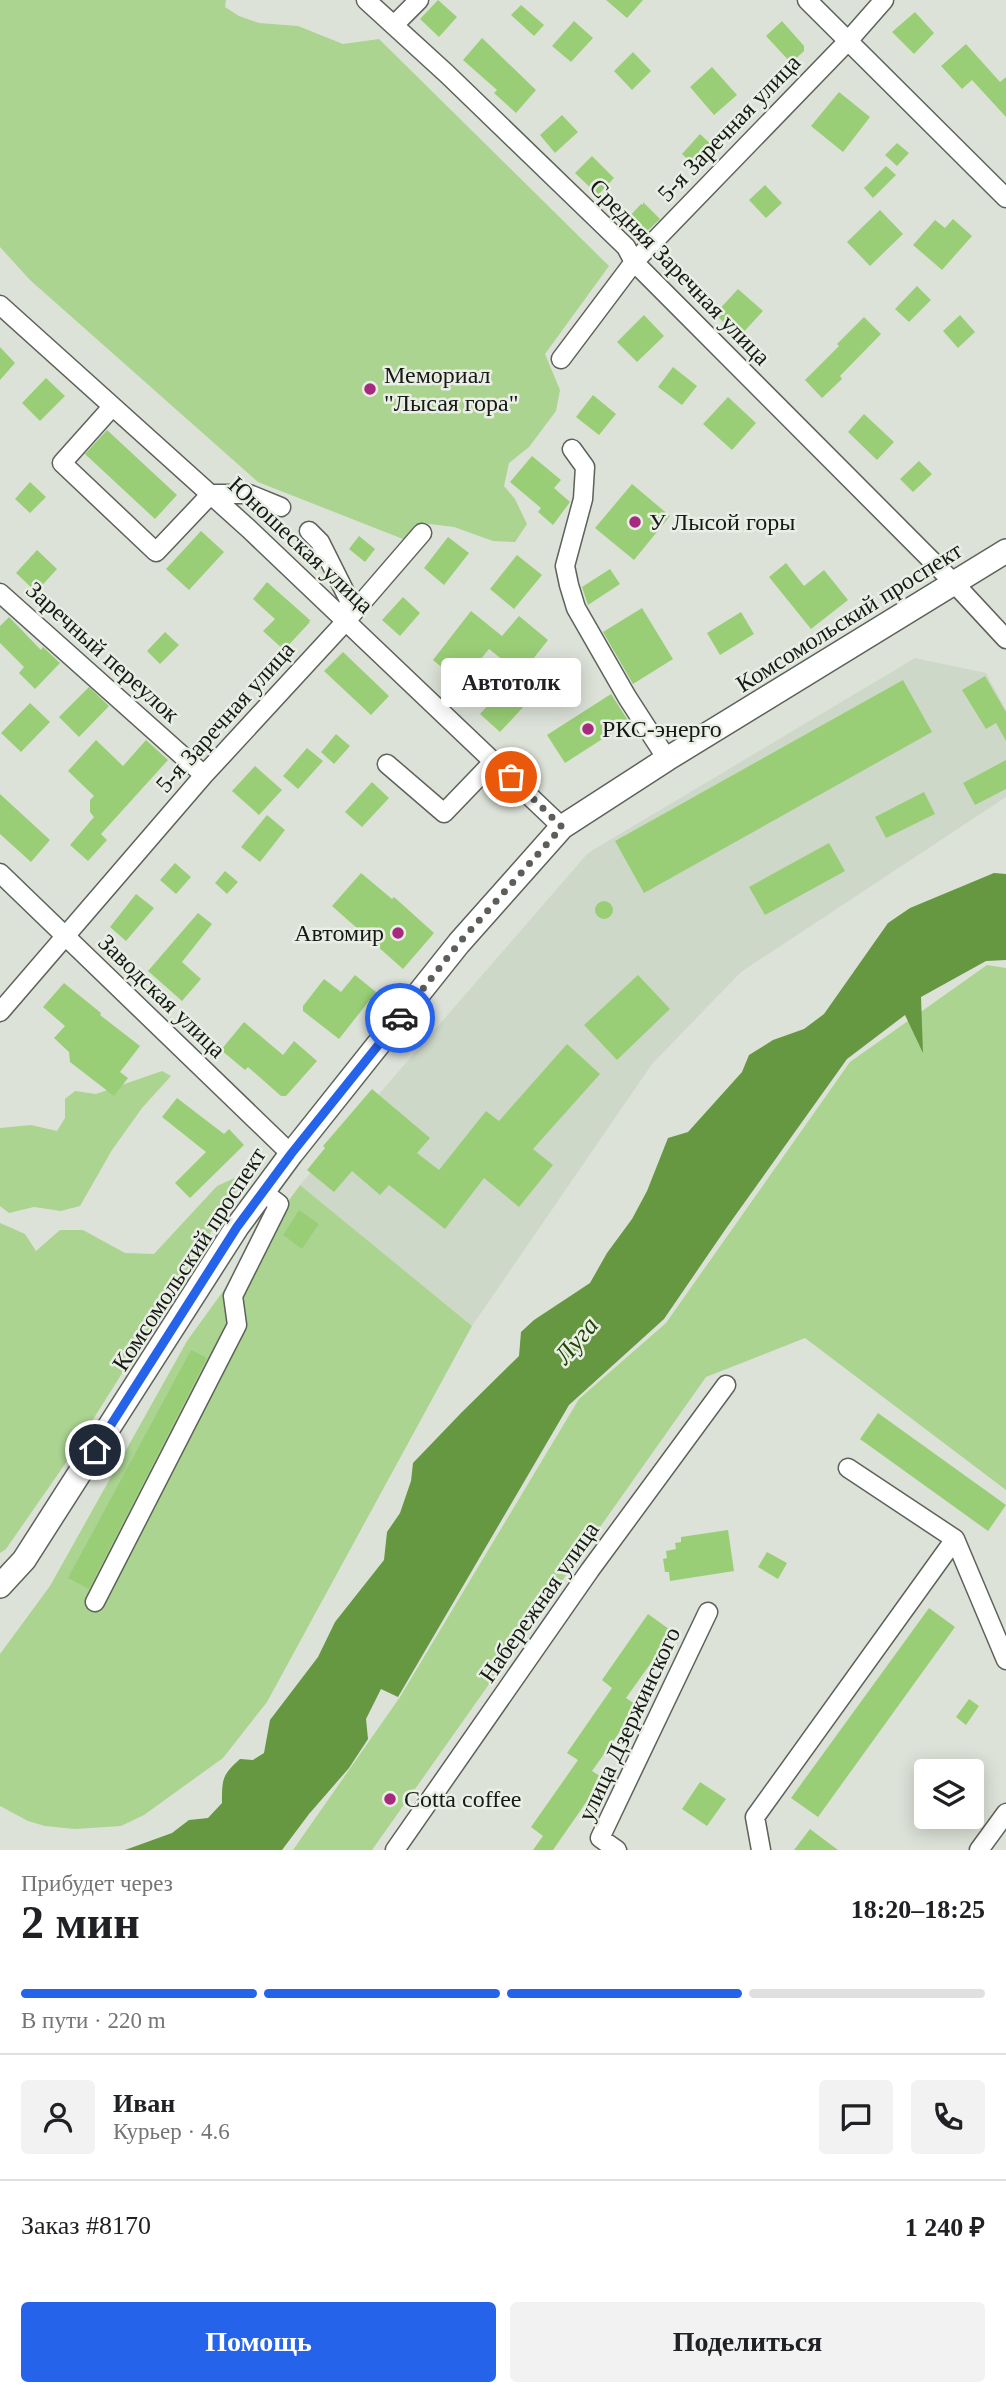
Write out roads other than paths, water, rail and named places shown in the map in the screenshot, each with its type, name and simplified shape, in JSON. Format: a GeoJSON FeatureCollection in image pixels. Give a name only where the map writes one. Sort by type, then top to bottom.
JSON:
{"type":"FeatureCollection","features":[{"type":"Feature","properties":{"kind":"main road","name":"Комсомольский проспект"},"geometry":{"type":"LineString","coordinates":[[0,1586],[24,1560],[237,1227],[291,1154],[459,943],[562,827],[1006,551]]}},
{"type":"Feature","properties":{"kind":"street","name":"Средняя Заречная улица"},"geometry":{"type":"LineString","coordinates":[[366,0],[626,247],[634,262],[954,583],[1006,639]]}},
{"type":"Feature","properties":{"kind":"street"},"geometry":{"type":"LineString","coordinates":[[394,25],[419,0]]}},
{"type":"Feature","properties":{"kind":"street"},"geometry":{"type":"LineString","coordinates":[[807,0],[1006,198]]}},
{"type":"Feature","properties":{"kind":"street","name":"5-я Заречная улица"},"geometry":{"type":"LineString","coordinates":[[561,359],[634,262],[848,41],[884,0]]}},
{"type":"Feature","properties":{"kind":"street","name":"Юношеская улица"},"geometry":{"type":"LineString","coordinates":[[0,305],[211,494],[562,827]]}},
{"type":"Feature","properties":{"kind":"street"},"geometry":{"type":"LineString","coordinates":[[112,407],[62,463],[156,552],[211,494],[249,494],[281,507]]}},
{"type":"Feature","properties":{"kind":"street"},"geometry":{"type":"LineString","coordinates":[[572,449],[585,467],[583,499],[565,566],[576,608],[667,760]]}},
{"type":"Feature","properties":{"kind":"street"},"geometry":{"type":"LineString","coordinates":[[309,531],[320,542],[349,600],[346,621]]}},
{"type":"Feature","properties":{"kind":"street","name":"5-я Заречная улица"},"geometry":{"type":"LineString","coordinates":[[0,1012],[204,775],[346,621],[422,533]]}},
{"type":"Feature","properties":{"kind":"street","name":"Заречный переулок"},"geometry":{"type":"LineString","coordinates":[[0,593],[204,775]]}},
{"type":"Feature","properties":{"kind":"street"},"geometry":{"type":"LineString","coordinates":[[387,764],[444,813],[494,761]]}},
{"type":"Feature","properties":{"kind":"street","name":"Заводская улица"},"geometry":{"type":"LineString","coordinates":[[0,873],[291,1154]]}},
{"type":"Feature","properties":{"kind":"street"},"geometry":{"type":"LineString","coordinates":[[95,1602],[237,1325],[233,1296],[279,1205],[263,1192]]}},
{"type":"Feature","properties":{"kind":"street","name":"Набережная улица"},"geometry":{"type":"LineString","coordinates":[[395,1850],[590,1570],[726,1385]]}},
{"type":"Feature","properties":{"kind":"street"},"geometry":{"type":"LineString","coordinates":[[848,1468],[955,1539],[1006,1660]]}},
{"type":"Feature","properties":{"kind":"street"},"geometry":{"type":"LineString","coordinates":[[761,1850],[755,1817],[955,1539]]}},
{"type":"Feature","properties":{"kind":"street","name":"улица Дзержинского"},"geometry":{"type":"LineString","coordinates":[[617,1850],[597,1844],[708,1612]]}},
{"type":"Feature","properties":{"kind":"street"},"geometry":{"type":"LineString","coordinates":[[979,1850],[1006,1813]]}},
{"type":"Feature","properties":{"kind":"water","name":"Луга"},"geometry":{"type":"Polygon","coordinates":[[[994,873],[1006,874],[1006,960],[986,961],[921,997],[923,1053],[905,1015],[847,1059],[664,1319],[569,1405],[398,1697],[381,1689],[366,1719],[368,1739],[349,1768],[282,1850],[125,1850],[172,1833],[189,1820],[208,1818],[222,1803],[223,1783],[230,1769],[240,1759],[253,1760],[264,1753],[270,1720],[318,1657],[335,1622],[384,1560],[387,1532],[400,1513],[411,1481],[413,1463],[519,1356],[521,1332],[534,1320],[590,1283],[607,1253],[632,1219],[647,1191],[668,1138],[688,1132],[742,1072],[749,1055],[773,1040],[804,1029],[824,1014],[888,923],[910,908],[994,873]]]}},
{"type":"Feature","properties":{"kind":"place","name":"Мемориал \"Лысая гора\""},"geometry":{"type":"Point","coordinates":[370,389]}},
{"type":"Feature","properties":{"kind":"place","name":"У Лысой горы"},"geometry":{"type":"Point","coordinates":[635,522]}},
{"type":"Feature","properties":{"kind":"place","name":"РКС-энерго"},"geometry":{"type":"Point","coordinates":[588,729]}},
{"type":"Feature","properties":{"kind":"place","name":"Автотолк"},"geometry":{"type":"Point","coordinates":[511,777]}},
{"type":"Feature","properties":{"kind":"place","name":"Автомир"},"geometry":{"type":"Point","coordinates":[398,933]}},
{"type":"Feature","properties":{"kind":"place","name":"Cotta coffee"},"geometry":{"type":"Point","coordinates":[390,1799]}}]}
